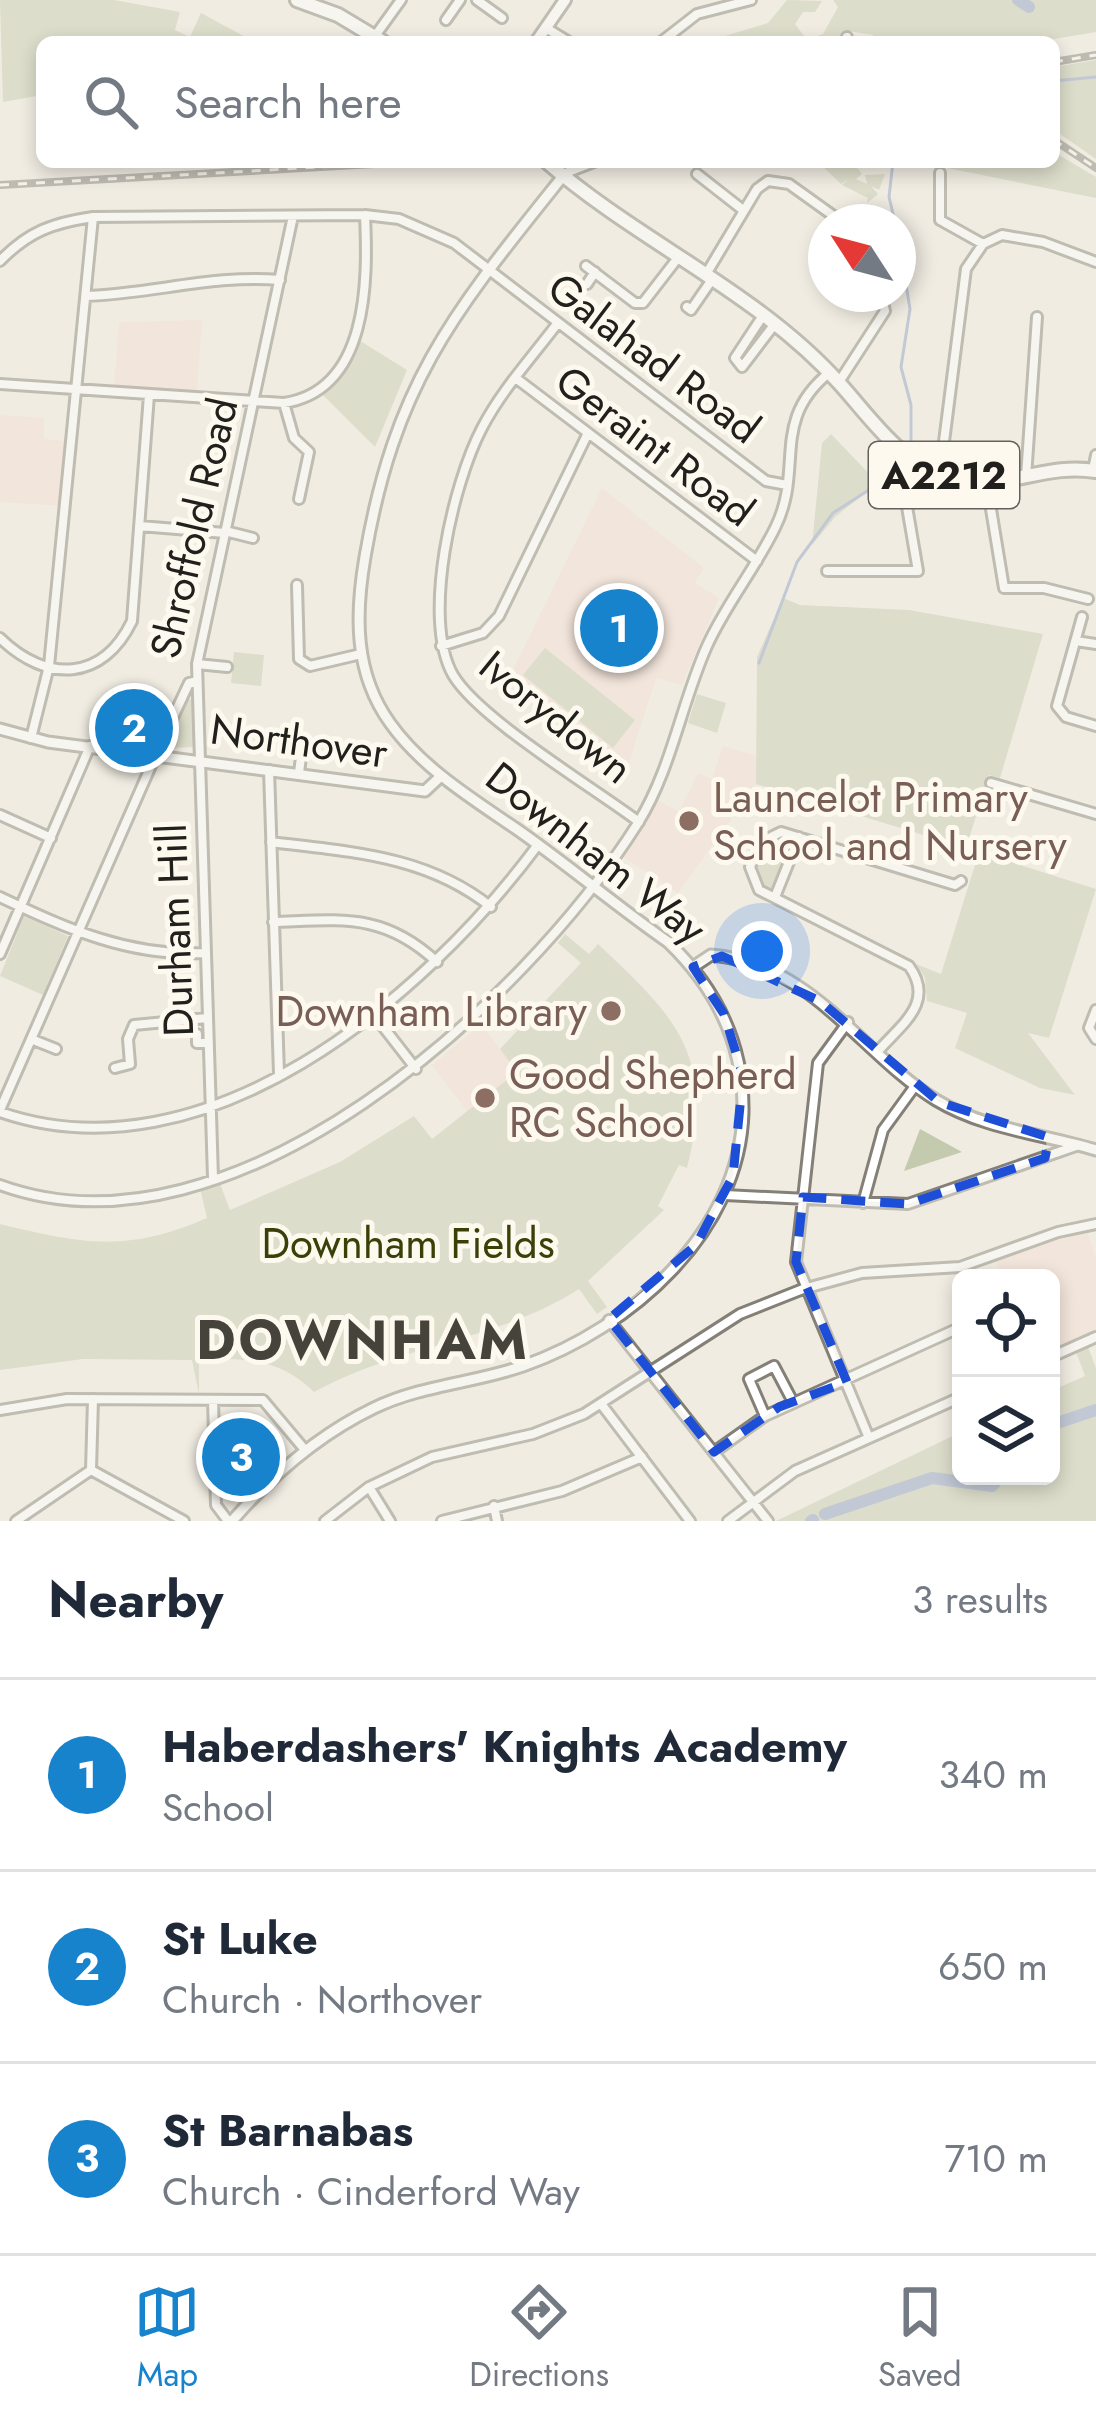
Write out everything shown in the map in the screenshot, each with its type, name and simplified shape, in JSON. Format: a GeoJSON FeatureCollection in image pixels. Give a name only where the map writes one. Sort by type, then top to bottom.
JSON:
{"type":"FeatureCollection","features":[{"type":"Feature","properties":{"kind":"main road"},"geometry":{"type":"LineString","coordinates":[[297,0],[320,3],[374,36]]}},
{"type":"Feature","properties":{"kind":"main road"},"geometry":{"type":"LineString","coordinates":[[540,36],[565,0]]}},
{"type":"Feature","properties":{"kind":"main road","name":"A2212"},"geometry":{"type":"LineString","coordinates":[[554,168],[768,321],[834,378],[890,440],[934,471],[987,485],[1095,466]]}},
{"type":"Feature","properties":{"kind":"street"},"geometry":{"type":"LineString","coordinates":[[381,36],[401,0]]}},
{"type":"Feature","properties":{"kind":"street"},"geometry":{"type":"LineString","coordinates":[[446,20],[460,0]]}},
{"type":"Feature","properties":{"kind":"street"},"geometry":{"type":"LineString","coordinates":[[477,0],[502,18]]}},
{"type":"Feature","properties":{"kind":"street"},"geometry":{"type":"LineString","coordinates":[[669,36],[698,14],[744,1]]}},
{"type":"Feature","properties":{"kind":"street"},"geometry":{"type":"LineString","coordinates":[[546,28],[559,36]]}},
{"type":"Feature","properties":{"kind":"street"},"geometry":{"type":"LineString","coordinates":[[562,176],[580,168]]}},
{"type":"Feature","properties":{"kind":"street"},"geometry":{"type":"LineString","coordinates":[[940,173],[940,220],[982,244]]}},
{"type":"Feature","properties":{"kind":"street"},"geometry":{"type":"LineString","coordinates":[[697,174],[743,210]]}},
{"type":"Feature","properties":{"kind":"street","name":"Downham Way"},"geometry":{"type":"LineString","coordinates":[[230,1521],[305,1450],[374,1408],[431,1387],[522,1366],[609,1319],[683,1258],[725,1195],[740,1146],[743,1076],[724,1015],[692,967],[668,942],[441,776],[384,715],[362,655],[359,590],[383,464],[425,364],[488,270],[562,176]]}},
{"type":"Feature","properties":{"kind":"street"},"geometry":{"type":"LineString","coordinates":[[691,310],[743,210],[762,184],[780,180],[815,204]]}},
{"type":"Feature","properties":{"kind":"street"},"geometry":{"type":"LineString","coordinates":[[0,384],[284,403],[304,399],[326,383],[362,321],[365,215]]}},
{"type":"Feature","properties":{"kind":"street","name":"Galahad Road"},"geometry":{"type":"LineString","coordinates":[[2,255],[52,223],[93,217],[365,215],[399,219],[454,243],[766,481],[788,485]]}},
{"type":"Feature","properties":{"kind":"street","name":"Shroffold Road"},"geometry":{"type":"LineString","coordinates":[[0,1111],[189,683],[197,681],[293,216]]}},
{"type":"Feature","properties":{"kind":"street"},"geometry":{"type":"LineString","coordinates":[[31,738],[50,666],[93,217]]}},
{"type":"Feature","properties":{"kind":"street"},"geometry":{"type":"LineString","coordinates":[[827,571],[918,571],[906,502],[934,471],[966,269],[982,244],[995,236],[1024,238],[1096,262]]}},
{"type":"Feature","properties":{"kind":"street"},"geometry":{"type":"LineString","coordinates":[[587,284],[590,269],[643,306],[677,260]]}},
{"type":"Feature","properties":{"kind":"street"},"geometry":{"type":"LineString","coordinates":[[86,296],[146,294],[217,279],[280,280]]}},
{"type":"Feature","properties":{"kind":"street"},"geometry":{"type":"LineString","coordinates":[[0,1185],[47,1197],[112,1199],[213,1178],[316,1131],[416,1069],[515,982],[639,821],[664,773],[705,652],[778,523],[788,485],[793,415],[805,393],[834,378],[884,312]]}},
{"type":"Feature","properties":{"kind":"street"},"geometry":{"type":"LineString","coordinates":[[1026,478],[1037,317]]}},
{"type":"Feature","properties":{"kind":"street"},"geometry":{"type":"LineString","coordinates":[[768,321],[742,367],[735,358],[768,321]]}},
{"type":"Feature","properties":{"kind":"street","name":"Ivorydown"},"geometry":{"type":"LineString","coordinates":[[557,324],[483,427],[460,486],[437,612],[441,646],[454,678],[485,709],[639,821]]}},
{"type":"Feature","properties":{"kind":"street","name":"Geraint Road"},"geometry":{"type":"LineString","coordinates":[[517,379],[757,561]]}},
{"type":"Feature","properties":{"kind":"street"},"geometry":{"type":"LineString","coordinates":[[0,638],[50,666],[74,670],[95,665],[121,644],[132,621],[149,395]]}},
{"type":"Feature","properties":{"kind":"street"},"geometry":{"type":"LineString","coordinates":[[284,403],[294,438],[309,452],[299,499]]}},
{"type":"Feature","properties":{"kind":"street"},"geometry":{"type":"LineString","coordinates":[[441,646],[492,626],[588,433]]}},
{"type":"Feature","properties":{"kind":"street"},"geometry":{"type":"LineString","coordinates":[[987,485],[1004,588],[1044,589],[1088,598]]}},
{"type":"Feature","properties":{"kind":"street"},"geometry":{"type":"LineString","coordinates":[[140,526],[253,538]]}},
{"type":"Feature","properties":{"kind":"street"},"geometry":{"type":"LineString","coordinates":[[297,585],[299,659],[310,666],[362,655]]}},
{"type":"Feature","properties":{"kind":"street"},"geometry":{"type":"LineString","coordinates":[[1082,617],[1058,706],[1066,717],[1096,726]]}},
{"type":"Feature","properties":{"kind":"street"},"geometry":{"type":"LineString","coordinates":[[1076,641],[1096,644]]}},
{"type":"Feature","properties":{"kind":"street"},"geometry":{"type":"LineString","coordinates":[[197,664],[227,668]]}},
{"type":"Feature","properties":{"kind":"street","name":"Durham Hill"},"geometry":{"type":"LineString","coordinates":[[197,681],[207,1018],[201,1040],[213,1178]]}},
{"type":"Feature","properties":{"kind":"street","name":"Northover"},"geometry":{"type":"LineString","coordinates":[[0,730],[424,791],[441,776]]}},
{"type":"Feature","properties":{"kind":"street"},"geometry":{"type":"LineString","coordinates":[[299,773],[303,741]]}},
{"type":"Feature","properties":{"kind":"street"},"geometry":{"type":"LineString","coordinates":[[0,954],[90,746]]}},
{"type":"Feature","properties":{"kind":"street"},"geometry":{"type":"LineString","coordinates":[[269,770],[279,1074]]}},
{"type":"Feature","properties":{"kind":"street"},"geometry":{"type":"LineString","coordinates":[[991,783],[1096,814]]}},
{"type":"Feature","properties":{"kind":"street"},"geometry":{"type":"LineString","coordinates":[[0,815],[50,838]]}},
{"type":"Feature","properties":{"kind":"street"},"geometry":{"type":"LineString","coordinates":[[879,1050],[920,1004],[920,981],[910,966],[759,890],[750,867],[760,842],[782,832],[955,885],[961,880]]}},
{"type":"Feature","properties":{"kind":"street"},"geometry":{"type":"LineString","coordinates":[[775,897],[799,837]]}},
{"type":"Feature","properties":{"kind":"street"},"geometry":{"type":"LineString","coordinates":[[271,842],[407,862],[454,881],[491,907]]}},
{"type":"Feature","properties":{"kind":"street"},"geometry":{"type":"LineString","coordinates":[[0,1111],[56,1127],[144,1126],[210,1105],[279,1074],[374,1016],[437,962],[491,907],[537,846]]}},
{"type":"Feature","properties":{"kind":"street"},"geometry":{"type":"LineString","coordinates":[[0,897],[78,932],[138,952],[206,953]]}},
{"type":"Feature","properties":{"kind":"street"},"geometry":{"type":"LineString","coordinates":[[0,921],[12,926]]}},
{"type":"Feature","properties":{"kind":"street"},"geometry":{"type":"LineString","coordinates":[[273,922],[371,921],[412,938],[437,962]]}},
{"type":"Feature","properties":{"kind":"street"},"geometry":{"type":"LineString","coordinates":[[692,967],[711,955],[746,963],[848,1022],[915,1086],[978,1120],[1096,1150]]}},
{"type":"Feature","properties":{"kind":"street"},"geometry":{"type":"LineString","coordinates":[[1096,1010],[1089,1028],[1096,1039]]}},
{"type":"Feature","properties":{"kind":"street"},"geometry":{"type":"LineString","coordinates":[[374,1016],[416,1069]]}},
{"type":"Feature","properties":{"kind":"street"},"geometry":{"type":"LineString","coordinates":[[130,1064],[128,1040],[134,1025],[207,1018]]}},
{"type":"Feature","properties":{"kind":"street"},"geometry":{"type":"LineString","coordinates":[[848,1022],[818,1063],[796,1262],[803,1289],[869,1438]]}},
{"type":"Feature","properties":{"kind":"street"},"geometry":{"type":"LineString","coordinates":[[31,1039],[56,1049]]}},
{"type":"Feature","properties":{"kind":"street"},"geometry":{"type":"LineString","coordinates":[[198,1058],[201,1040]]}},
{"type":"Feature","properties":{"kind":"street"},"geometry":{"type":"LineString","coordinates":[[115,1068],[141,1062]]}},
{"type":"Feature","properties":{"kind":"street"},"geometry":{"type":"LineString","coordinates":[[863,1203],[883,1130],[915,1086]]}},
{"type":"Feature","properties":{"kind":"street"},"geometry":{"type":"LineString","coordinates":[[1045,1136],[1045,1158]]}},
{"type":"Feature","properties":{"kind":"street"},"geometry":{"type":"LineString","coordinates":[[725,1195],[908,1204],[1079,1145]]}},
{"type":"Feature","properties":{"kind":"street"},"geometry":{"type":"LineString","coordinates":[[325,1521],[369,1487],[432,1457],[533,1434],[602,1405],[740,1314],[803,1289],[862,1274],[960,1267],[1058,1232],[1096,1224]]}},
{"type":"Feature","properties":{"kind":"street"},"geometry":{"type":"LineString","coordinates":[[609,1319],[768,1521]]}},
{"type":"Feature","properties":{"kind":"street"},"geometry":{"type":"LineString","coordinates":[[714,1452],[765,1415],[952,1331]]}},
{"type":"Feature","properties":{"kind":"street"},"geometry":{"type":"LineString","coordinates":[[1060,1353],[1096,1337]]}},
{"type":"Feature","properties":{"kind":"street"},"geometry":{"type":"LineString","coordinates":[[765,1415],[749,1378],[774,1366],[793,1402]]}},
{"type":"Feature","properties":{"kind":"street"},"geometry":{"type":"LineString","coordinates":[[92,1471],[93,1400]]}},
{"type":"Feature","properties":{"kind":"street"},"geometry":{"type":"LineString","coordinates":[[213,1400],[216,1505],[230,1521]]}},
{"type":"Feature","properties":{"kind":"street"},"geometry":{"type":"LineString","coordinates":[[0,1410],[38,1401],[267,1402],[305,1450]]}},
{"type":"Feature","properties":{"kind":"street"},"geometry":{"type":"LineString","coordinates":[[728,1521],[796,1471],[952,1401]]}},
{"type":"Feature","properties":{"kind":"street"},"geometry":{"type":"LineString","coordinates":[[602,1405],[690,1521]]}},
{"type":"Feature","properties":{"kind":"street"},"geometry":{"type":"LineString","coordinates":[[442,1521],[562,1491],[642,1457]]}},
{"type":"Feature","properties":{"kind":"street"},"geometry":{"type":"LineString","coordinates":[[16,1521],[92,1471]]}},
{"type":"Feature","properties":{"kind":"street"},"geometry":{"type":"LineString","coordinates":[[92,1471],[184,1521]]}},
{"type":"Feature","properties":{"kind":"street"},"geometry":{"type":"LineString","coordinates":[[369,1487],[390,1521]]}},
{"type":"Feature","properties":{"kind":"street"},"geometry":{"type":"LineString","coordinates":[[494,1506],[497,1521]]}},
{"type":"Feature","properties":{"kind":"highlighted area"},"geometry":{"type":"Polygon","coordinates":[[[722,956],[820,1001],[939,1102],[1045,1136],[1047,1148],[1045,1158],[908,1204],[803,1197],[796,1262],[847,1382],[779,1407],[714,1452],[609,1319],[696,1245],[733,1176],[743,1076],[724,1014],[693,967],[722,956]]]}},
{"type":"Feature","properties":{"kind":"shaded area"},"geometry":{"type":"Polygon","coordinates":[[[202,320],[197,391],[114,386],[119,322],[202,320]]]}},
{"type":"Feature","properties":{"kind":"shaded area"},"geometry":{"type":"Polygon","coordinates":[[[0,415],[44,418],[44,439],[68,441],[63,506],[0,502],[0,415]]]}},
{"type":"Feature","properties":{"kind":"shaded area"},"geometry":{"type":"Polygon","coordinates":[[[602,488],[704,568],[695,583],[719,598],[682,685],[656,678],[627,769],[508,680],[602,488]]]}},
{"type":"Feature","properties":{"kind":"shaded area","name":"Launcelot Primary School and Nursery"},"geometry":{"type":"Polygon","coordinates":[[[723,746],[757,756],[756,784],[678,893],[623,857],[658,800],[679,812],[698,773],[712,779],[723,746]]]}},
{"type":"Feature","properties":{"kind":"shaded area","name":"Good Shepherd RC School"},"geometry":{"type":"Polygon","coordinates":[[[481,1024],[528,1086],[456,1121],[467,1111],[432,1065],[481,1024]]]}},
{"type":"Feature","properties":{"kind":"shaded area"},"geometry":{"type":"Polygon","coordinates":[[[1087,1232],[1096,1258],[1096,1330],[1060,1346],[1060,1269],[998,1269],[995,1260],[1039,1242],[1087,1232]]]}},
{"type":"Feature","properties":{"kind":"green space"},"geometry":{"type":"Polygon","coordinates":[[[0,0],[114,0],[180,12],[175,30],[188,36],[36,36],[36,96],[3,102],[0,0]]]}},
{"type":"Feature","properties":{"kind":"green space"},"geometry":{"type":"Polygon","coordinates":[[[787,0],[822,1],[815,12],[803,12],[795,24],[804,36],[725,36],[768,23],[787,0]]]}},
{"type":"Feature","properties":{"kind":"green space"},"geometry":{"type":"Polygon","coordinates":[[[833,0],[1096,0],[1096,32],[1060,38],[873,36],[848,31],[845,36],[818,36],[838,7],[833,0]]]}},
{"type":"Feature","properties":{"kind":"green space"},"geometry":{"type":"Polygon","coordinates":[[[201,13],[243,36],[190,36],[201,13]]]}},
{"type":"Feature","properties":{"kind":"green space"},"geometry":{"type":"Polygon","coordinates":[[[1096,60],[1096,159],[1060,134],[1060,66],[1096,60]]]}},
{"type":"Feature","properties":{"kind":"green space"},"geometry":{"type":"Polygon","coordinates":[[[1060,156],[1096,177],[1096,198],[947,168],[1060,168],[1060,156]]]}},
{"type":"Feature","properties":{"kind":"green space"},"geometry":{"type":"Polygon","coordinates":[[[824,168],[858,168],[862,174],[856,179],[867,184],[865,175],[885,174],[879,190],[871,186],[878,194],[867,203],[868,198],[842,185],[849,179],[841,184],[824,168]]]}},
{"type":"Feature","properties":{"kind":"green space"},"geometry":{"type":"Polygon","coordinates":[[[357,339],[407,370],[375,447],[322,394],[357,339]]]}},
{"type":"Feature","properties":{"kind":"green space"},"geometry":{"type":"Polygon","coordinates":[[[831,434],[878,483],[835,517],[812,545],[822,443],[831,434]]]}},
{"type":"Feature","properties":{"kind":"green space"},"geometry":{"type":"Polygon","coordinates":[[[783,598],[800,605],[909,610],[1043,634],[1000,778],[989,775],[966,848],[756,784],[757,657],[783,598]]]}},
{"type":"Feature","properties":{"kind":"green space"},"geometry":{"type":"Polygon","coordinates":[[[545,648],[635,720],[613,748],[523,675],[545,648]]]}},
{"type":"Feature","properties":{"kind":"green space"},"geometry":{"type":"Polygon","coordinates":[[[234,652],[264,655],[261,686],[231,683],[234,652]]]}},
{"type":"Feature","properties":{"kind":"green space"},"geometry":{"type":"Polygon","coordinates":[[[697,694],[726,703],[717,733],[688,723],[697,694]]]}},
{"type":"Feature","properties":{"kind":"green space"},"geometry":{"type":"Polygon","coordinates":[[[192,699],[194,747],[167,748],[186,700],[192,699]]]}},
{"type":"Feature","properties":{"kind":"green space"},"geometry":{"type":"Polygon","coordinates":[[[783,836],[791,845],[771,893],[762,888],[753,867],[764,845],[783,836]]]}},
{"type":"Feature","properties":{"kind":"green space"},"geometry":{"type":"Polygon","coordinates":[[[979,852],[1096,889],[1049,1038],[1028,1033],[1075,1095],[1040,1088],[955,1048],[967,1013],[927,1001],[925,978],[916,964],[941,974],[979,852]]]}},
{"type":"Feature","properties":{"kind":"green space"},"geometry":{"type":"Polygon","coordinates":[[[24,916],[68,936],[43,995],[0,976],[24,916]]]}},
{"type":"Feature","properties":{"kind":"green space","name":"Downham Fields"},"geometry":{"type":"Polygon","coordinates":[[[565,934],[589,954],[598,944],[649,994],[683,1041],[696,1096],[687,1168],[679,1165],[658,1206],[664,1210],[588,1281],[607,1307],[597,1314],[579,1289],[515,1320],[380,1363],[314,1392],[288,1372],[247,1360],[199,1360],[199,1394],[192,1360],[83,1359],[0,1370],[0,1224],[104,1242],[152,1237],[207,1218],[200,1188],[219,1181],[230,1210],[340,1162],[414,1116],[432,1139],[517,1072],[500,1049],[581,963],[558,943],[565,934]]]}},
{"type":"Feature","properties":{"kind":"green space"},"geometry":{"type":"Polygon","coordinates":[[[920,1129],[962,1152],[904,1171],[920,1129]]]}},
{"type":"Feature","properties":{"kind":"green space"},"geometry":{"type":"Polygon","coordinates":[[[1088,1347],[1096,1368],[1096,1521],[776,1521],[952,1436],[952,1485],[1060,1485],[1060,1387],[1085,1376],[1076,1352],[1088,1347]]]}},
{"type":"Feature","properties":{"kind":"waterway"},"geometry":{"type":"LineString","coordinates":[[1018,0],[1029,7]]}},
{"type":"Feature","properties":{"kind":"waterway"},"geometry":{"type":"LineString","coordinates":[[1060,80],[1096,77]]}},
{"type":"Feature","properties":{"kind":"waterway"},"geometry":{"type":"LineString","coordinates":[[891,204],[892,168]]}},
{"type":"Feature","properties":{"kind":"waterway"},"geometry":{"type":"LineString","coordinates":[[910,312],[901,367],[911,405],[911,444]]}},
{"type":"Feature","properties":{"kind":"waterway"},"geometry":{"type":"LineString","coordinates":[[759,663],[797,562],[833,513],[872,488]]}},
{"type":"Feature","properties":{"kind":"waterway"},"geometry":{"type":"LineString","coordinates":[[1060,1422],[1096,1410]]}},
{"type":"Feature","properties":{"kind":"waterway"},"geometry":{"type":"LineString","coordinates":[[825,1514],[932,1478],[952,1481]]}},
{"type":"Feature","properties":{"kind":"waterway"},"geometry":{"type":"LineString","coordinates":[[984,1485],[993,1485]]}},
{"type":"Feature","properties":{"kind":"railway"},"geometry":{"type":"LineString","coordinates":[[1060,61],[1096,55]]}},
{"type":"Feature","properties":{"kind":"railway"},"geometry":{"type":"LineString","coordinates":[[1060,144],[1096,168]]}},
{"type":"Feature","properties":{"kind":"railway"},"geometry":{"type":"LineString","coordinates":[[0,185],[303,168]]}},
{"type":"Feature","properties":{"kind":"place","name":"Haberdashers' Knights Academy"},"geometry":{"type":"Point","coordinates":[619,628]}},
{"type":"Feature","properties":{"kind":"place","name":"St Luke"},"geometry":{"type":"Point","coordinates":[134,728]}},
{"type":"Feature","properties":{"kind":"place","name":"Launcelot Primary School and Nursery"},"geometry":{"type":"Point","coordinates":[689,821]}},
{"type":"Feature","properties":{"kind":"place","name":"Downham Library"},"geometry":{"type":"Point","coordinates":[611,1011]}},
{"type":"Feature","properties":{"kind":"place","name":"Good Shepherd RC School"},"geometry":{"type":"Point","coordinates":[485,1098]}},
{"type":"Feature","properties":{"kind":"place","name":"St Barnabas"},"geometry":{"type":"Point","coordinates":[241,1457]}},
{"type":"Feature","properties":{"kind":"district","name":"DOWNHAM"},"geometry":{"type":"Point","coordinates":[363,1340]}}]}
